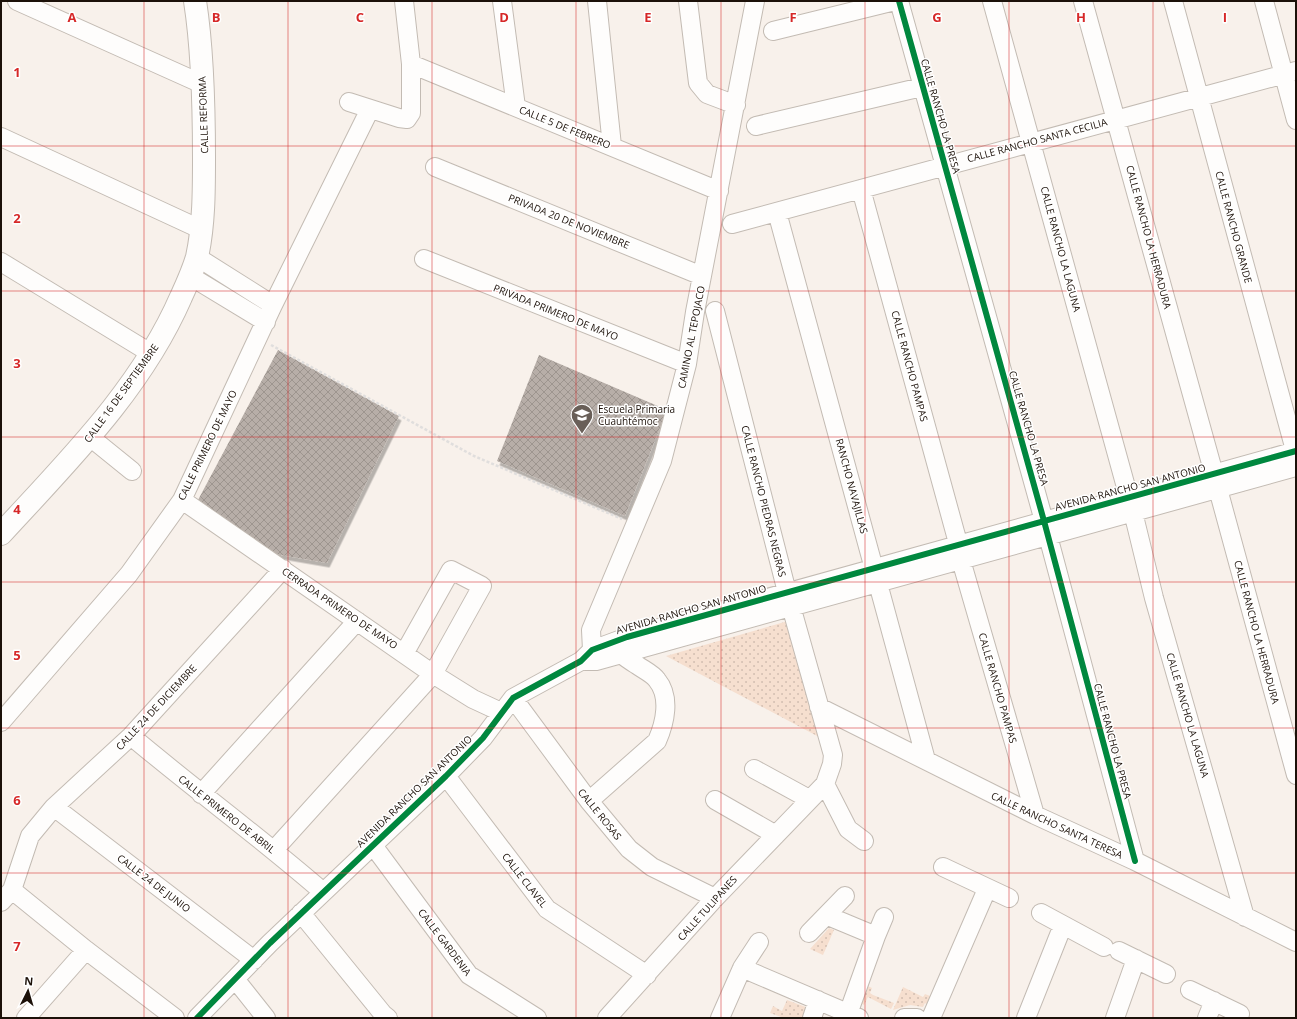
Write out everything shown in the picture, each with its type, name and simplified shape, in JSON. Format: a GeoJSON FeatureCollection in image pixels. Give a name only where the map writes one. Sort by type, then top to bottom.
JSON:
{"type":"FeatureCollection","features":[{"type":"Feature","properties":{"kind":"main road","name":"CALLE REFORMA"},"geometry":{"type":"LineString","coordinates":[[195,1],[204,114],[204,194],[200,229]]}},
{"type":"Feature","properties":{"kind":"main road","name":"CALLE 16 DE SEPTIEMBRE"},"geometry":{"type":"LineString","coordinates":[[1,534],[90,437],[152,354],[173,314],[193,267],[200,229]]}},
{"type":"Feature","properties":{"kind":"street"},"geometry":{"type":"LineString","coordinates":[[349,102],[399,118],[407,119],[411,113],[411,64],[404,1]]}},
{"type":"Feature","properties":{"kind":"street"},"geometry":{"type":"LineString","coordinates":[[502,1],[516,107]]}},
{"type":"Feature","properties":{"kind":"street"},"geometry":{"type":"LineString","coordinates":[[597,1],[612,146]]}},
{"type":"Feature","properties":{"kind":"street"},"geometry":{"type":"LineString","coordinates":[[688,1],[698,83],[707,94],[736,105]]}},
{"type":"Feature","properties":{"kind":"street","name":"CAMINO AL TEPOJACO"},"geometry":{"type":"LineString","coordinates":[[590,657],[591,630],[662,460],[687,364],[702,276],[755,1]]}},
{"type":"Feature","properties":{"kind":"street"},"geometry":{"type":"LineString","coordinates":[[773,31],[895,1]]}},
{"type":"Feature","properties":{"kind":"street","name":"CALLE RANCHO LA PRESA"},"geometry":{"type":"LineString","coordinates":[[899,1],[1046,528],[1135,861]]}},
{"type":"Feature","properties":{"kind":"street","name":"CALLE RANCHO LA LAGUNA"},"geometry":{"type":"LineString","coordinates":[[992,1],[1131,505],[1154,598],[1245,917]]}},
{"type":"Feature","properties":{"kind":"street","name":"CALLE RANCHO LA HERRADURA"},"geometry":{"type":"LineString","coordinates":[[1083,1],[1296,775]]}},
{"type":"Feature","properties":{"kind":"street","name":"CALLE RANCHO GRANDE"},"geometry":{"type":"LineString","coordinates":[[1173,1],[1296,456]]}},
{"type":"Feature","properties":{"kind":"street"},"geometry":{"type":"LineString","coordinates":[[1264,1],[1290,72],[1296,120]]}},
{"type":"Feature","properties":{"kind":"street"},"geometry":{"type":"LineString","coordinates":[[22,2],[202,84]]}},
{"type":"Feature","properties":{"kind":"street","name":"CALLE 5 DE FEBRERO"},"geometry":{"type":"LineString","coordinates":[[411,64],[719,190]]}},
{"type":"Feature","properties":{"kind":"street","name":"CALLE RANCHO SANTA CECILIA"},"geometry":{"type":"LineString","coordinates":[[732,224],[1290,72]]}},
{"type":"Feature","properties":{"kind":"street"},"geometry":{"type":"LineString","coordinates":[[756,126],[922,87]]}},
{"type":"Feature","properties":{"kind":"street","name":"CALLE PRIMERO DE MAYO"},"geometry":{"type":"LineString","coordinates":[[1,722],[129,574],[182,500],[273,305],[370,109]]}},
{"type":"Feature","properties":{"kind":"street"},"geometry":{"type":"LineString","coordinates":[[1,137],[200,229]]}},
{"type":"Feature","properties":{"kind":"street","name":"PRIVADA 20 DE NOVIEMBRE"},"geometry":{"type":"LineString","coordinates":[[435,167],[702,276]]}},
{"type":"Feature","properties":{"kind":"street","name":"CALLE RANCHO PAMPAS"},"geometry":{"type":"LineString","coordinates":[[861,189],[960,552],[1035,815]]}},
{"type":"Feature","properties":{"kind":"street","name":"RANCHO NAVAJILLAS"},"geometry":{"type":"LineString","coordinates":[[778,212],[926,760]]}},
{"type":"Feature","properties":{"kind":"street","name":"PRIVADA PRIMERO DE MAYO"},"geometry":{"type":"LineString","coordinates":[[424,259],[687,364]]}},
{"type":"Feature","properties":{"kind":"street"},"geometry":{"type":"LineString","coordinates":[[1,262],[152,354]]}},
{"type":"Feature","properties":{"kind":"street"},"geometry":{"type":"LineString","coordinates":[[193,267],[273,305]]}},
{"type":"Feature","properties":{"kind":"street"},"geometry":{"type":"LineString","coordinates":[[193,267],[262,329]]}},
{"type":"Feature","properties":{"kind":"street","name":"CALLE RANCHO PIEDRAS NEGRAS"},"geometry":{"type":"LineString","coordinates":[[716,312],[789,600],[833,755],[832,764],[825,784],[809,799]]}},
{"type":"Feature","properties":{"kind":"street"},"geometry":{"type":"LineString","coordinates":[[90,437],[132,471]]}},
{"type":"Feature","properties":{"kind":"street","name":"AVENIDA RANCHO SAN ANTONIO"},"geometry":{"type":"LineString","coordinates":[[197,1018],[372,844],[446,776],[483,738],[513,698],[590,657],[617,648],[876,575],[1216,481],[1296,456]]}},
{"type":"Feature","properties":{"kind":"street","name":"CERRADA PRIMERO DE MAYO"},"geometry":{"type":"LineString","coordinates":[[182,500],[357,621],[405,652],[434,674],[473,699],[501,712]]}},
{"type":"Feature","properties":{"kind":"street","name":"CALLE 24 DE DICIEMBRE"},"geometry":{"type":"LineString","coordinates":[[7,896],[30,836],[54,807],[131,736],[283,569]]}},
{"type":"Feature","properties":{"kind":"street"},"geometry":{"type":"LineString","coordinates":[[274,850],[434,674],[482,586],[451,570],[405,652]]}},
{"type":"Feature","properties":{"kind":"street"},"geometry":{"type":"LineString","coordinates":[[201,794],[357,621]]}},
{"type":"Feature","properties":{"kind":"street"},"geometry":{"type":"LineString","coordinates":[[589,801],[657,741],[662,730],[666,698],[664,689],[656,678],[617,648]]}},
{"type":"Feature","properties":{"kind":"street","name":"CALLE ROSAS"},"geometry":{"type":"LineString","coordinates":[[513,698],[589,801],[629,849],[652,867],[715,898]]}},
{"type":"Feature","properties":{"kind":"street","name":"CALLE RANCHO SANTA TERESA"},"geometry":{"type":"LineString","coordinates":[[819,707],[1035,815],[1135,861],[1296,942]]}},
{"type":"Feature","properties":{"kind":"street","name":"CALLE PRIMERO DE ABRIL"},"geometry":{"type":"LineString","coordinates":[[131,736],[201,794],[274,850],[323,892]]}},
{"type":"Feature","properties":{"kind":"street"},"geometry":{"type":"LineString","coordinates":[[754,769],[809,799]]}},
{"type":"Feature","properties":{"kind":"street","name":"CALLE CLAVEL"},"geometry":{"type":"LineString","coordinates":[[446,776],[547,909],[647,975]]}},
{"type":"Feature","properties":{"kind":"street"},"geometry":{"type":"LineString","coordinates":[[825,784],[848,829],[864,841]]}},
{"type":"Feature","properties":{"kind":"street","name":"CALLE TULIPANES"},"geometry":{"type":"LineString","coordinates":[[607,1018],[715,898],[809,799]]}},
{"type":"Feature","properties":{"kind":"street"},"geometry":{"type":"LineString","coordinates":[[715,800],[776,835]]}},
{"type":"Feature","properties":{"kind":"street","name":"CALLE 24 DE JUNIO"},"geometry":{"type":"LineString","coordinates":[[54,807],[254,960]]}},
{"type":"Feature","properties":{"kind":"street","name":"CALLE GARDENIA"},"geometry":{"type":"LineString","coordinates":[[372,844],[469,975],[537,1018]]}},
{"type":"Feature","properties":{"kind":"street"},"geometry":{"type":"LineString","coordinates":[[943,867],[987,889],[1009,898]]}},
{"type":"Feature","properties":{"kind":"street"},"geometry":{"type":"LineString","coordinates":[[931,1018],[987,889]]}},
{"type":"Feature","properties":{"kind":"street"},"geometry":{"type":"LineString","coordinates":[[7,896],[86,950],[175,1018]]}},
{"type":"Feature","properties":{"kind":"street"},"geometry":{"type":"LineString","coordinates":[[809,933],[828,916],[845,896]]}},
{"type":"Feature","properties":{"kind":"street"},"geometry":{"type":"LineString","coordinates":[[1041,913],[1112,949],[1166,974]]}},
{"type":"Feature","properties":{"kind":"street"},"geometry":{"type":"LineString","coordinates":[[301,914],[383,1014],[388,1018]]}},
{"type":"Feature","properties":{"kind":"street"},"geometry":{"type":"LineString","coordinates":[[828,916],[876,936]]}},
{"type":"Feature","properties":{"kind":"street"},"geometry":{"type":"LineString","coordinates":[[742,968],[854,1016],[876,936],[884,917]]}},
{"type":"Feature","properties":{"kind":"street"},"geometry":{"type":"LineString","coordinates":[[1026,1018],[1063,925]]}},
{"type":"Feature","properties":{"kind":"street"},"geometry":{"type":"LineString","coordinates":[[720,1018],[742,968],[759,942]]}},
{"type":"Feature","properties":{"kind":"street"},"geometry":{"type":"LineString","coordinates":[[26,1018],[86,950]]}},
{"type":"Feature","properties":{"kind":"street"},"geometry":{"type":"LineString","coordinates":[[1115,1018],[1136,959]]}},
{"type":"Feature","properties":{"kind":"street"},"geometry":{"type":"LineString","coordinates":[[235,979],[266,1018]]}},
{"type":"Feature","properties":{"kind":"street"},"geometry":{"type":"LineString","coordinates":[[1190,990],[1240,1014]]}},
{"type":"Feature","properties":{"kind":"street"},"geometry":{"type":"LineString","coordinates":[[812,1018],[818,1000]]}},
{"type":"Feature","properties":{"kind":"street"},"geometry":{"type":"LineString","coordinates":[[1207,1018],[1214,1001]]}},
{"type":"Feature","properties":{"kind":"street"},"geometry":{"type":"LineString","coordinates":[[904,1018],[917,1018]]}},
{"type":"Feature","properties":{"kind":"path"},"geometry":{"type":"LineString","coordinates":[[262,329],[474,456],[635,525]]}},
{"type":"Feature","properties":{"kind":"shaded area"},"geometry":{"type":"Polygon","coordinates":[[[788,621],[819,737],[666,656],[788,621]]]}},
{"type":"Feature","properties":{"kind":"shaded area"},"geometry":{"type":"Polygon","coordinates":[[[829,928],[834,930],[823,955],[810,949],[829,928]]]}},
{"type":"Feature","properties":{"kind":"shaded area"},"geometry":{"type":"Polygon","coordinates":[[[863,984],[872,988],[870,993],[873,995],[894,1003],[891,1009],[868,997],[864,1005],[859,1002],[863,984]]]}},
{"type":"Feature","properties":{"kind":"shaded area"},"geometry":{"type":"Polygon","coordinates":[[[903,987],[923,997],[925,994],[935,998],[930,1007],[925,1003],[923,1007],[910,1005],[893,1010],[903,987]]]}},
{"type":"Feature","properties":{"kind":"shaded area"},"geometry":{"type":"Polygon","coordinates":[[[787,1000],[811,1009],[808,1018],[784,1018],[770,1013],[773,1006],[782,1011],[787,1000]]]}},
{"type":"Feature","properties":{"kind":"building"},"geometry":{"type":"Polygon","coordinates":[[[278,350],[399,416],[327,563],[275,554],[198,500],[278,350]]]}},
{"type":"Feature","properties":{"kind":"building","name":"Escuela Primaria Cuauhtémoc"},"geometry":{"type":"Polygon","coordinates":[[[539,355],[667,410],[625,516],[497,461],[539,355]]]}},
{"type":"Feature","properties":{"kind":"cycle path"},"geometry":{"type":"LineString","coordinates":[[899,1],[1044,521],[1135,861]]}},
{"type":"Feature","properties":{"kind":"cycle path"},"geometry":{"type":"LineString","coordinates":[[197,1018],[270,943],[446,776],[483,738],[513,698],[581,661],[592,650],[627,637],[1296,451]]}},
{"type":"Feature","properties":{"kind":"place","name":"Escuela Primaria Cuauhtémoc"},"geometry":{"type":"Point","coordinates":[582,434]}}]}
